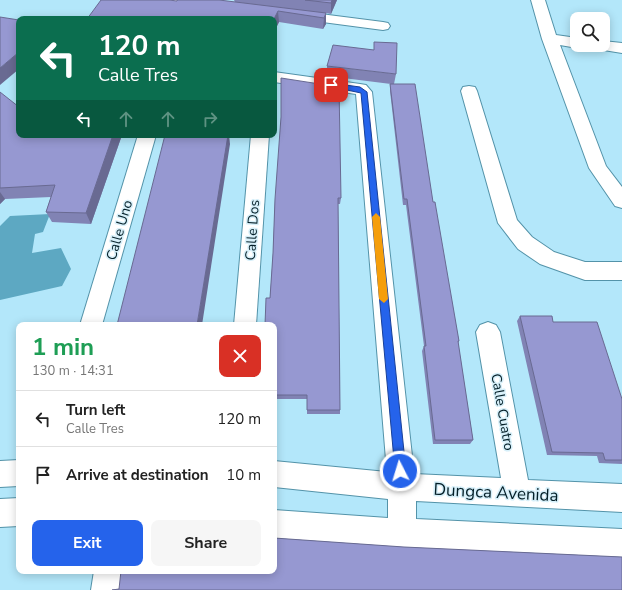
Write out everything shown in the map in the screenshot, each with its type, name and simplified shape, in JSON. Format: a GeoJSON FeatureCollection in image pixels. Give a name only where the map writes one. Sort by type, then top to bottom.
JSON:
{"type":"FeatureCollection","features":[{"type":"Feature","properties":{"kind":"street"},"geometry":{"type":"LineString","coordinates":[[172,0],[219,6]]}},
{"type":"Feature","properties":{"kind":"street"},"geometry":{"type":"LineString","coordinates":[[538,0],[550,39],[598,168],[622,200]]}},
{"type":"Feature","properties":{"kind":"street"},"geometry":{"type":"LineString","coordinates":[[282,13],[383,26]]}},
{"type":"Feature","properties":{"kind":"street"},"geometry":{"type":"LineString","coordinates":[[550,39],[570,42]]}},
{"type":"Feature","properties":{"kind":"street"},"geometry":{"type":"LineString","coordinates":[[610,47],[622,48]]}},
{"type":"Feature","properties":{"kind":"street"},"geometry":{"type":"LineString","coordinates":[[277,77],[360,89],[364,92],[402,487],[402,534]]}},
{"type":"Feature","properties":{"kind":"street"},"geometry":{"type":"LineString","coordinates":[[469,91],[508,223],[525,243],[547,258],[585,271],[622,271]]}},
{"type":"Feature","properties":{"kind":"street","name":"Calle Uno"},"geometry":{"type":"LineString","coordinates":[[92,322],[146,138]]}},
{"type":"Feature","properties":{"kind":"street","name":"Calle Dos"},"geometry":{"type":"LineString","coordinates":[[245,322],[260,138]]}},
{"type":"Feature","properties":{"kind":"street","name":"Calle Cuatro"},"geometry":{"type":"LineString","coordinates":[[488,332],[517,492]]}},
{"type":"Feature","properties":{"kind":"street"},"geometry":{"type":"LineString","coordinates":[[0,474],[16,473]]}},
{"type":"Feature","properties":{"kind":"street","name":"Dungca Avenida"},"geometry":{"type":"LineString","coordinates":[[277,474],[402,487],[622,498]]}},
{"type":"Feature","properties":{"kind":"street"},"geometry":{"type":"LineString","coordinates":[[0,513],[16,512]]}},
{"type":"Feature","properties":{"kind":"street"},"geometry":{"type":"LineString","coordinates":[[277,524],[402,534],[622,544]]}},
{"type":"Feature","properties":{"kind":"street"},"geometry":{"type":"LineString","coordinates":[[106,590],[109,574]]}},
{"type":"Feature","properties":{"kind":"water"},"geometry":{"type":"Polygon","coordinates":[[[50,214],[43,232],[35,234],[32,253],[61,248],[71,269],[62,286],[0,300],[0,226],[10,216],[50,214]]]}},
{"type":"Feature","properties":{"kind":"building"},"geometry":{"type":"Polygon","coordinates":[[[101,0],[219,0],[326,13],[324,18],[278,11],[276,16],[89,16],[101,0]]]}},
{"type":"Feature","properties":{"kind":"building"},"geometry":{"type":"Polygon","coordinates":[[[305,0],[332,0],[331,3],[305,0]]]}},
{"type":"Feature","properties":{"kind":"building"},"geometry":{"type":"Polygon","coordinates":[[[0,17],[16,20],[16,55],[0,68],[0,17]]]}},
{"type":"Feature","properties":{"kind":"building"},"geometry":{"type":"Polygon","coordinates":[[[374,42],[397,43],[396,74],[327,66],[333,45],[374,50],[374,42]]]}},
{"type":"Feature","properties":{"kind":"building"},"geometry":{"type":"Polygon","coordinates":[[[281,78],[339,87],[341,198],[338,198],[340,410],[307,410],[307,395],[277,395],[277,322],[265,322],[266,298],[270,298],[281,117],[281,78]]]}},
{"type":"Feature","properties":{"kind":"building"},"geometry":{"type":"Polygon","coordinates":[[[390,84],[415,84],[433,202],[435,202],[459,341],[473,440],[435,440],[424,346],[426,346],[407,199],[404,199],[390,84]]]}},
{"type":"Feature","properties":{"kind":"building"},"geometry":{"type":"Polygon","coordinates":[[[0,92],[16,105],[16,138],[112,138],[86,213],[46,212],[55,185],[0,188],[0,92]]]}},
{"type":"Feature","properties":{"kind":"building"},"geometry":{"type":"Polygon","coordinates":[[[164,138],[228,138],[197,322],[118,322],[164,138]]]}},
{"type":"Feature","properties":{"kind":"building"},"geometry":{"type":"Polygon","coordinates":[[[520,316],[552,316],[553,322],[597,322],[622,399],[622,460],[605,460],[603,453],[552,452],[520,316]]]}},
{"type":"Feature","properties":{"kind":"building"},"geometry":{"type":"Polygon","coordinates":[[[277,538],[404,547],[622,557],[622,590],[112,590],[119,589],[121,574],[277,574],[277,538]]]}},
{"type":"Feature","properties":{"kind":"slow traffic"},"geometry":{"type":"LineString","coordinates":[[376,217],[384,299]]}},
{"type":"Feature","properties":{"kind":"route"},"geometry":{"type":"LineString","coordinates":[[331,85],[360,89],[364,92],[400,471]]}}]}
